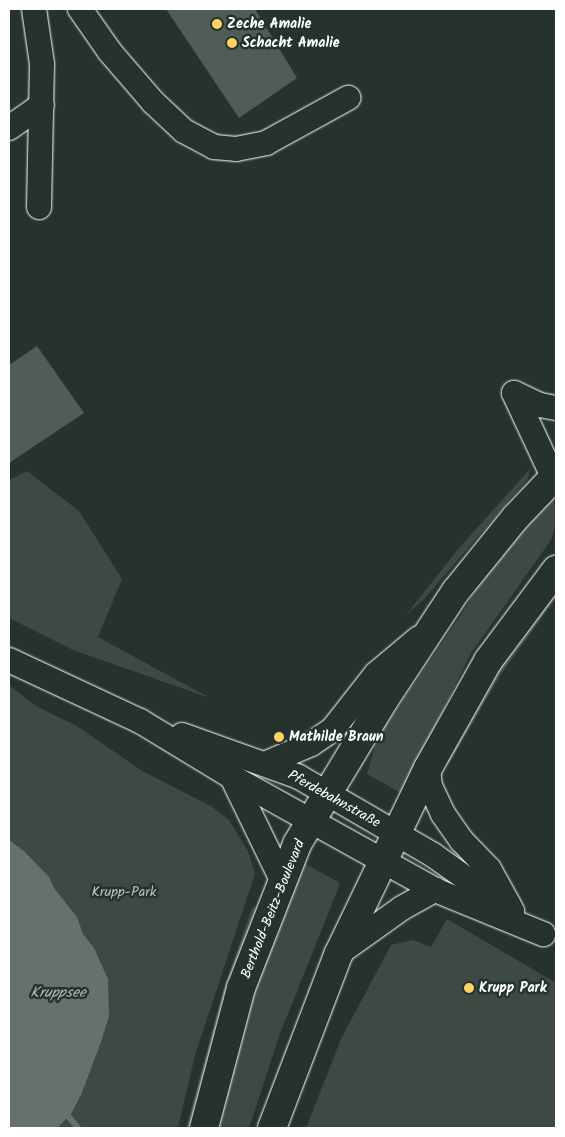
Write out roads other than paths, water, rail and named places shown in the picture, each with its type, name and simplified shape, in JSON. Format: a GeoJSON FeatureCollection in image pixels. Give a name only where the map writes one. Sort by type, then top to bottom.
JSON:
{"type":"FeatureCollection","features":[{"type":"Feature","properties":{"kind":"main road","name":"Berthold-Beitz-Boulevard"},"geometry":{"type":"LineString","coordinates":[[204,1128],[239,996],[282,880],[311,820],[428,630],[476,564],[555,479]]}},
{"type":"Feature","properties":{"kind":"main road"},"geometry":{"type":"LineString","coordinates":[[272,1128],[339,953],[428,768],[488,661],[556,570]]}},
{"type":"Feature","properties":{"kind":"street"},"geometry":{"type":"LineString","coordinates":[[34,9],[42,64],[39,207]]}},
{"type":"Feature","properties":{"kind":"street"},"geometry":{"type":"LineString","coordinates":[[80,9],[110,52],[152,102],[184,130],[214,147],[236,149],[266,143],[348,98]]}},
{"type":"Feature","properties":{"kind":"street"},"geometry":{"type":"LineString","coordinates":[[9,128],[42,105]]}},
{"type":"Feature","properties":{"kind":"street"},"geometry":{"type":"LineString","coordinates":[[555,479],[514,393],[540,405],[556,408]]}},
{"type":"Feature","properties":{"kind":"street"},"geometry":{"type":"LineString","coordinates":[[529,604],[556,556]]}},
{"type":"Feature","properties":{"kind":"street","name":"Berthold-Beitz-Boulevard"},"geometry":{"type":"LineString","coordinates":[[267,763],[311,744],[333,729],[376,674],[428,630]]}},
{"type":"Feature","properties":{"kind":"street","name":"Pferdebahnstraße"},"geometry":{"type":"LineString","coordinates":[[9,660],[140,721],[232,777],[435,890],[550,938]]}},
{"type":"Feature","properties":{"kind":"street","name":"Pferdebahnstraße"},"geometry":{"type":"LineString","coordinates":[[140,721],[267,763],[328,793],[397,834],[550,938]]}},
{"type":"Feature","properties":{"kind":"street","name":"Pferdebahnstraße"},"geometry":{"type":"LineString","coordinates":[[428,768],[430,786],[443,814],[462,841],[489,869],[512,911]]}},
{"type":"Feature","properties":{"kind":"street"},"geometry":{"type":"LineString","coordinates":[[232,777],[282,880]]}},
{"type":"Feature","properties":{"kind":"street"},"geometry":{"type":"LineString","coordinates":[[339,953],[402,908],[435,890]]}},
{"type":"Feature","properties":{"kind":"water","name":"Kruppsee"},"geometry":{"type":"Polygon","coordinates":[[[9,840],[24,851],[49,877],[54,888],[77,917],[83,934],[94,948],[108,979],[109,1016],[101,1042],[81,1095],[71,1114],[57,1128],[9,1128],[9,840]]]}},
{"type":"Feature","properties":{"kind":"waterway"},"geometry":{"type":"LineString","coordinates":[[68,1116],[78,1128]]}},
{"type":"Feature","properties":{"kind":"place","name":"Zeche Amalie"},"geometry":{"type":"Point","coordinates":[217,24]}},
{"type":"Feature","properties":{"kind":"place","name":"Schacht Amalie"},"geometry":{"type":"Point","coordinates":[232,43]}},
{"type":"Feature","properties":{"kind":"place","name":"Mathilde Braun"},"geometry":{"type":"Point","coordinates":[279,737]}},
{"type":"Feature","properties":{"kind":"place","name":"Krupp Park"},"geometry":{"type":"Point","coordinates":[469,988]}},
{"type":"Feature","properties":{"kind":"park label","name":"Krupp-Park"},"geometry":{"type":"Point","coordinates":[124,892]}}]}
